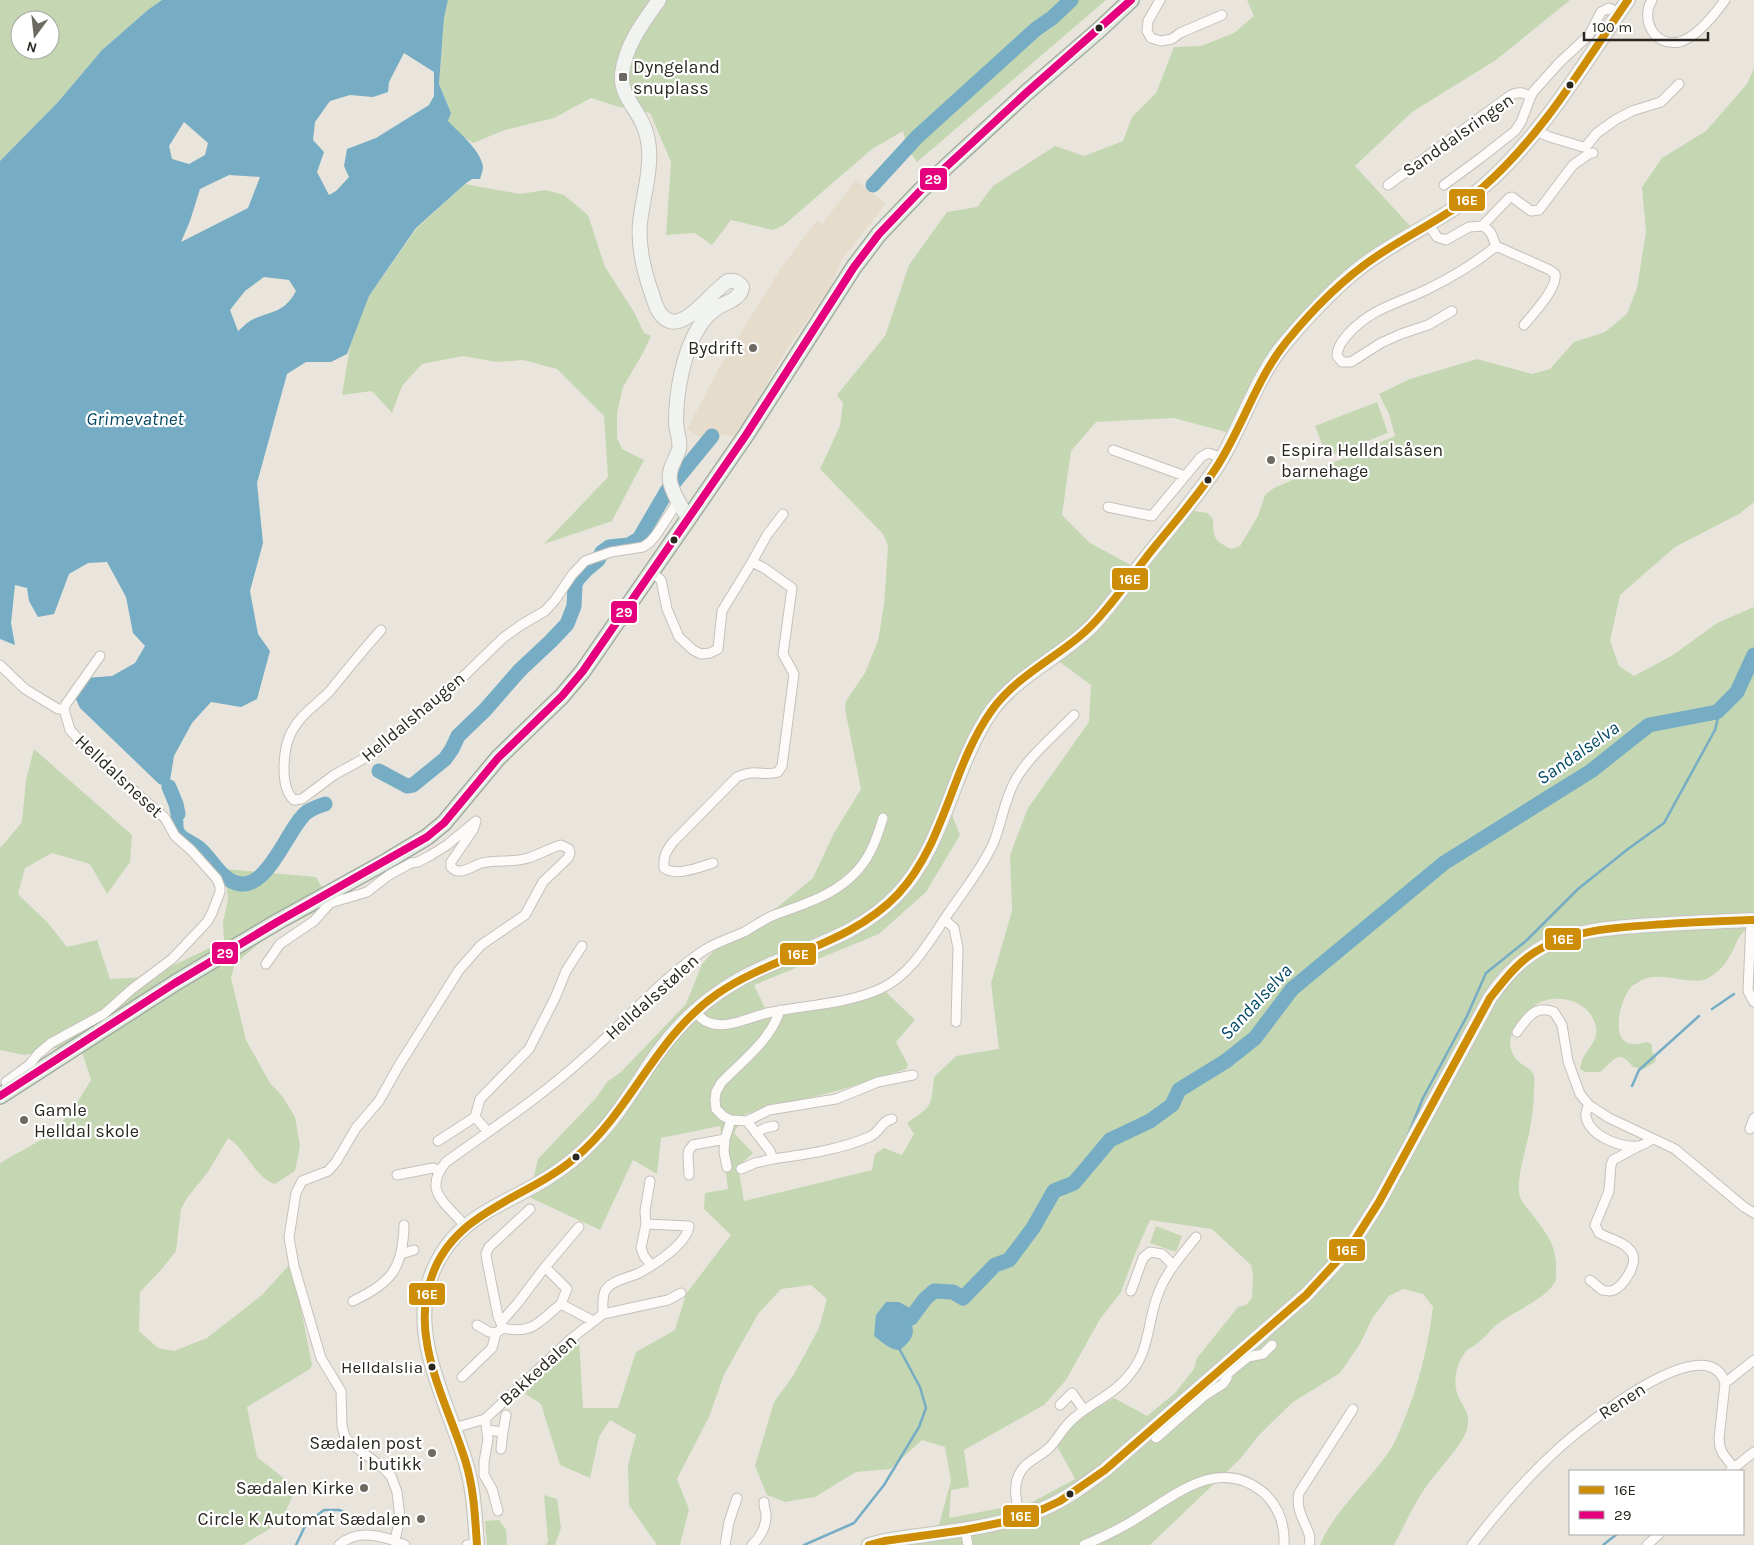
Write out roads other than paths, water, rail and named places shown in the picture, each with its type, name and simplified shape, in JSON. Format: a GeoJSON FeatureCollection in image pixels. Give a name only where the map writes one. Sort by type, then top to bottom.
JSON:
{"type":"FeatureCollection","features":[{"type":"Feature","properties":{"kind":"main road"},"geometry":{"type":"LineString","coordinates":[[659,0],[632,42],[627,52],[622,74],[624,94],[643,123],[649,147],[649,168],[640,226],[641,250],[648,281],[662,316],[670,321],[678,322],[691,314],[728,281],[734,280],[740,283],[742,287],[738,296],[705,318],[689,347],[681,379],[677,412],[679,448],[672,464],[675,491],[687,500],[693,512]]}},
{"type":"Feature","properties":{"kind":"main road"},"geometry":{"type":"LineString","coordinates":[[0,1096],[175,983],[277,922],[416,844],[444,823],[498,758],[562,696],[583,671],[746,435],[850,274],[879,234],[928,183],[1131,0]]}},
{"type":"Feature","properties":{"kind":"main road"},"geometry":{"type":"LineString","coordinates":[[474,1545],[472,1488],[468,1470],[428,1352],[424,1328],[426,1290],[435,1267],[449,1243],[465,1226],[493,1207],[545,1180],[586,1148],[615,1117],[668,1039],[695,1011],[721,990],[746,976],[850,932],[875,915],[896,897],[914,874],[927,852],[979,733],[994,708],[1014,687],[1081,636],[1098,619],[1210,477],[1222,458],[1266,369],[1293,334],[1343,283],[1368,261],[1429,225],[1486,185],[1517,154],[1536,131],[1628,0]]}},
{"type":"Feature","properties":{"kind":"main road"},"geometry":{"type":"LineString","coordinates":[[868,1545],[900,1538],[996,1524],[1020,1517],[1060,1501],[1092,1480],[1224,1373],[1306,1295],[1350,1246],[1387,1187],[1490,998],[1506,976],[1524,959],[1548,943],[1563,937],[1594,930],[1753,920]]}},
{"type":"Feature","properties":{"kind":"street"},"geometry":{"type":"LineString","coordinates":[[1160,0],[1148,21],[1147,31],[1152,38],[1161,41],[1172,39],[1180,32],[1222,15]]}},
{"type":"Feature","properties":{"kind":"street"},"geometry":{"type":"LineString","coordinates":[[1652,0],[1647,10],[1649,25],[1661,39],[1672,42],[1684,40],[1700,29],[1725,0]]}},
{"type":"Feature","properties":{"kind":"street","name":"Sanddalsringen"},"geometry":{"type":"LineString","coordinates":[[1444,185],[1515,130],[1524,116],[1531,96],[1559,63],[1590,35],[1601,12],[1609,8],[1619,13]]}},
{"type":"Feature","properties":{"kind":"street"},"geometry":{"type":"LineString","coordinates":[[1536,131],[1550,137],[1583,146],[1587,145],[1597,133],[1615,120],[1632,111],[1661,102],[1679,84]]}},
{"type":"Feature","properties":{"kind":"street","name":"Sanddalsringen"},"geometry":{"type":"LineString","coordinates":[[1388,185],[1511,95],[1521,92],[1531,96]]}},
{"type":"Feature","properties":{"kind":"street"},"geometry":{"type":"LineString","coordinates":[[1429,225],[1437,237],[1446,240],[1469,227],[1482,226],[1512,197],[1531,211],[1539,210],[1572,165],[1593,153]]}},
{"type":"Feature","properties":{"kind":"street"},"geometry":{"type":"LineString","coordinates":[[1482,226],[1491,233],[1496,246],[1555,274],[1555,282],[1551,290],[1524,325]]}},
{"type":"Feature","properties":{"kind":"street"},"geometry":{"type":"LineString","coordinates":[[1452,311],[1428,325],[1381,343],[1351,362],[1342,362],[1337,356],[1340,345],[1345,337],[1367,317],[1385,306],[1429,288],[1475,262],[1496,246]]}},
{"type":"Feature","properties":{"kind":"street"},"geometry":{"type":"LineString","coordinates":[[1113,450],[1185,476]]}},
{"type":"Feature","properties":{"kind":"street"},"geometry":{"type":"LineString","coordinates":[[1108,507],[1152,516],[1201,458],[1208,453],[1222,458]]}},
{"type":"Feature","properties":{"kind":"street","name":"Helldalshaugen"},"geometry":{"type":"LineString","coordinates":[[381,630],[328,692],[299,719],[290,735],[286,748],[284,768],[286,787],[294,800],[302,798],[330,777],[376,752],[466,674],[503,638],[545,611],[572,575],[586,561],[601,555],[643,547],[650,542],[656,535],[675,491]]}},
{"type":"Feature","properties":{"kind":"street"},"geometry":{"type":"LineString","coordinates":[[652,572],[661,580],[667,609],[679,637],[693,650],[701,654],[710,653],[718,649],[722,611],[767,536],[783,514]]}},
{"type":"Feature","properties":{"kind":"street"},"geometry":{"type":"LineString","coordinates":[[713,863],[684,871],[670,872],[664,868],[663,860],[666,850],[673,842],[737,777],[747,772],[772,774],[778,772],[782,766],[793,683],[794,674],[783,654],[792,588],[764,568],[752,562]]}},
{"type":"Feature","properties":{"kind":"street"},"geometry":{"type":"LineString","coordinates":[[0,665],[25,689],[58,709],[64,709],[100,656]]}},
{"type":"Feature","properties":{"kind":"street","name":"Helldalsneset"},"geometry":{"type":"LineString","coordinates":[[6,1082],[28,1065],[51,1043],[104,1014],[132,989],[172,960],[207,922],[217,903],[220,887],[217,878],[209,868],[175,836],[165,818],[136,795],[74,735],[68,726],[64,709]]}},
{"type":"Feature","properties":{"kind":"street"},"geometry":{"type":"LineString","coordinates":[[695,1011],[710,1024],[719,1025],[780,1010],[862,996],[882,989],[898,978],[944,919],[984,861],[998,832],[1008,796],[1016,779],[1043,746],[1074,715]]}},
{"type":"Feature","properties":{"kind":"street","name":"Helldalsstølen"},"geometry":{"type":"LineString","coordinates":[[439,1170],[446,1162],[549,1088],[584,1058],[667,979],[701,952],[776,914],[791,910],[840,887],[862,866],[870,854],[883,818]]}},
{"type":"Feature","properties":{"kind":"street"},"geometry":{"type":"LineString","coordinates":[[266,964],[280,944],[314,921],[330,903],[367,892],[389,875],[411,863],[424,859],[447,845],[476,821],[473,830],[451,862],[451,867],[454,871],[460,872],[491,860],[520,860],[529,858],[560,845],[569,849],[568,858],[543,882],[525,915],[485,942],[473,952],[459,970],[398,1067],[379,1101],[356,1128],[336,1162],[328,1171],[302,1181],[296,1193],[289,1238],[294,1266],[308,1316],[321,1358],[341,1392],[342,1426],[346,1437],[350,1443],[381,1466],[391,1476],[397,1492],[400,1518],[395,1540]]}},
{"type":"Feature","properties":{"kind":"street"},"geometry":{"type":"LineString","coordinates":[[416,844],[424,859]]}},
{"type":"Feature","properties":{"kind":"street"},"geometry":{"type":"LineString","coordinates":[[944,919],[954,928],[958,948],[956,1022]]}},
{"type":"Feature","properties":{"kind":"street"},"geometry":{"type":"LineString","coordinates":[[1753,920],[1748,991],[1754,1002]]}},
{"type":"Feature","properties":{"kind":"street"},"geometry":{"type":"LineString","coordinates":[[438,1141],[475,1117],[480,1099],[529,1050],[566,971],[582,946]]}},
{"type":"Feature","properties":{"kind":"street"},"geometry":{"type":"LineString","coordinates":[[1517,1032],[1530,1015],[1536,1011],[1542,1009],[1554,1012],[1562,1024],[1568,1061],[1580,1094],[1589,1105],[1609,1118],[1675,1149],[1687,1157],[1744,1207],[1754,1213]]}},
{"type":"Feature","properties":{"kind":"street"},"geometry":{"type":"LineString","coordinates":[[780,1010],[774,1027],[721,1083],[716,1092],[716,1109],[723,1116],[731,1120],[747,1121],[769,1110],[836,1098],[878,1082],[913,1075]]}},
{"type":"Feature","properties":{"kind":"street"},"geometry":{"type":"LineString","coordinates":[[51,1043],[60,1057]]}},
{"type":"Feature","properties":{"kind":"street"},"geometry":{"type":"LineString","coordinates":[[1589,1105],[1586,1118],[1600,1136],[1616,1144],[1639,1146]]}},
{"type":"Feature","properties":{"kind":"street"},"geometry":{"type":"LineString","coordinates":[[475,1117],[488,1132]]}},
{"type":"Feature","properties":{"kind":"street"},"geometry":{"type":"LineString","coordinates":[[741,1169],[755,1163],[828,1150],[872,1137],[878,1133],[884,1122],[892,1118]]}},
{"type":"Feature","properties":{"kind":"street"},"geometry":{"type":"LineString","coordinates":[[1750,1129],[1754,1118]]}},
{"type":"Feature","properties":{"kind":"street"},"geometry":{"type":"LineString","coordinates":[[727,1167],[724,1152],[725,1139],[731,1120]]}},
{"type":"Feature","properties":{"kind":"street"},"geometry":{"type":"LineString","coordinates":[[747,1121],[770,1151],[773,1159]]}},
{"type":"Feature","properties":{"kind":"street"},"geometry":{"type":"LineString","coordinates":[[756,1133],[774,1126]]}},
{"type":"Feature","properties":{"kind":"street"},"geometry":{"type":"LineString","coordinates":[[689,1175],[688,1155],[693,1145],[725,1139]]}},
{"type":"Feature","properties":{"kind":"street"},"geometry":{"type":"LineString","coordinates":[[1590,1280],[1602,1290],[1614,1290],[1620,1286],[1632,1266],[1634,1261],[1631,1251],[1614,1239],[1599,1233],[1596,1225],[1609,1191],[1613,1160],[1653,1139]]}},
{"type":"Feature","properties":{"kind":"street"},"geometry":{"type":"LineString","coordinates":[[398,1175],[433,1168],[439,1170],[436,1190],[442,1202],[465,1226]]}},
{"type":"Feature","properties":{"kind":"street"},"geometry":{"type":"LineString","coordinates":[[650,1180],[645,1210],[646,1224],[641,1248],[644,1256],[652,1265]]}},
{"type":"Feature","properties":{"kind":"street"},"geometry":{"type":"LineString","coordinates":[[500,1327],[486,1262],[486,1254],[489,1247],[530,1209]]}},
{"type":"Feature","properties":{"kind":"street"},"geometry":{"type":"LineString","coordinates":[[603,1314],[603,1298],[606,1290],[612,1284],[652,1265],[674,1248],[688,1233],[689,1226],[646,1224]]}},
{"type":"Feature","properties":{"kind":"street"},"geometry":{"type":"LineString","coordinates":[[352,1301],[384,1283],[392,1273],[402,1254],[404,1225]]}},
{"type":"Feature","properties":{"kind":"street"},"geometry":{"type":"LineString","coordinates":[[462,1377],[492,1348],[500,1327],[579,1227]]}},
{"type":"Feature","properties":{"kind":"street"},"geometry":{"type":"LineString","coordinates":[[1020,1517],[1015,1495],[1018,1476],[1022,1470],[1048,1449],[1062,1429],[1084,1410],[1122,1384],[1138,1364],[1146,1345],[1157,1296],[1162,1283],[1173,1265],[1196,1237]]}},
{"type":"Feature","properties":{"kind":"street"},"geometry":{"type":"LineString","coordinates":[[402,1254],[414,1250]]}},
{"type":"Feature","properties":{"kind":"street"},"geometry":{"type":"LineString","coordinates":[[1131,1291],[1143,1258],[1150,1252],[1162,1254],[1173,1265]]}},
{"type":"Feature","properties":{"kind":"street"},"geometry":{"type":"LineString","coordinates":[[545,1268],[567,1289],[561,1304]]}},
{"type":"Feature","properties":{"kind":"street","name":"Bakkedalen"},"geometry":{"type":"LineString","coordinates":[[454,1428],[485,1419],[572,1338],[603,1314],[668,1300],[681,1293]]}},
{"type":"Feature","properties":{"kind":"street","name":"Bakkedalen"},"geometry":{"type":"LineString","coordinates":[[477,1325],[489,1332],[500,1327],[516,1331],[530,1329],[561,1304],[593,1321]]}},
{"type":"Feature","properties":{"kind":"street"},"geometry":{"type":"LineString","coordinates":[[1156,1438],[1204,1396],[1224,1384],[1226,1381],[1224,1373],[1248,1357],[1263,1354],[1272,1345]]}},
{"type":"Feature","properties":{"kind":"street"},"geometry":{"type":"LineString","coordinates":[[1754,1360],[1725,1383],[1719,1439],[1720,1447],[1732,1469],[1754,1452]]}},
{"type":"Feature","properties":{"kind":"street","name":"Renen"},"geometry":{"type":"LineString","coordinates":[[1472,1545],[1514,1493],[1557,1449],[1596,1418],[1635,1391],[1670,1373],[1687,1367],[1700,1366],[1718,1371],[1723,1376],[1725,1383]]}},
{"type":"Feature","properties":{"kind":"street"},"geometry":{"type":"LineString","coordinates":[[1060,1405],[1072,1393],[1084,1410]]}},
{"type":"Feature","properties":{"kind":"street"},"geometry":{"type":"LineString","coordinates":[[1309,1545],[1310,1536],[1298,1506],[1299,1493],[1353,1409]]}},
{"type":"Feature","properties":{"kind":"street"},"geometry":{"type":"LineString","coordinates":[[501,1449],[506,1415]]}},
{"type":"Feature","properties":{"kind":"street","name":"Bakkedalen"},"geometry":{"type":"LineString","coordinates":[[485,1419],[488,1439],[484,1475],[492,1489],[498,1511]]}},
{"type":"Feature","properties":{"kind":"street"},"geometry":{"type":"LineString","coordinates":[[487,1430],[503,1432]]}},
{"type":"Feature","properties":{"kind":"street"},"geometry":{"type":"LineString","coordinates":[[1084,1545],[1121,1528],[1186,1488],[1201,1481],[1222,1477],[1242,1480],[1267,1496],[1278,1511],[1282,1523],[1284,1545]]}},
{"type":"Feature","properties":{"kind":"street"},"geometry":{"type":"LineString","coordinates":[[725,1545],[729,1522],[737,1498]]}},
{"type":"Feature","properties":{"kind":"street"},"geometry":{"type":"LineString","coordinates":[[752,1545],[765,1523],[764,1502]]}},
{"type":"Feature","properties":{"kind":"street"},"geometry":{"type":"LineString","coordinates":[[965,1529],[968,1545]]}},
{"type":"Feature","properties":{"kind":"street"},"geometry":{"type":"LineString","coordinates":[[339,1545],[359,1535],[380,1536],[405,1545]]}},
{"type":"Feature","properties":{"kind":"street"},"geometry":{"type":"LineString","coordinates":[[1647,1545],[1658,1535]]}},
{"type":"Feature","properties":{"kind":"water","name":"Grimevatnet"},"geometry":{"type":"Polygon","coordinates":[[[162,0],[448,0],[444,18],[439,84],[451,113],[448,121],[474,148],[483,167],[480,179],[472,179],[465,184],[416,228],[369,296],[347,354],[331,362],[306,362],[287,374],[257,483],[263,543],[250,591],[258,634],[270,651],[257,699],[241,707],[211,702],[192,723],[174,756],[169,787],[159,784],[80,708],[74,695],[85,678],[112,676],[135,663],[145,646],[133,633],[126,597],[107,562],[88,563],[69,574],[54,614],[38,617],[29,601],[27,588],[15,585],[11,623],[15,645],[0,639],[0,161],[58,102],[102,50],[162,0]],[[404,53],[389,82],[388,92],[373,97],[350,95],[330,101],[315,122],[313,140],[324,152],[317,172],[329,195],[336,191],[349,177],[344,166],[347,149],[376,138],[429,105],[434,96],[434,72],[404,53]],[[184,122],[169,146],[172,159],[189,164],[205,155],[208,143],[184,122]],[[229,175],[200,189],[181,242],[248,208],[260,177],[229,175]],[[264,277],[245,291],[230,310],[238,331],[250,321],[281,308],[291,299],[296,291],[289,280],[264,277]]]}},
{"type":"Feature","properties":{"kind":"water"},"geometry":{"type":"Polygon","coordinates":[[[886,1302],[899,1302],[910,1308],[913,1331],[910,1340],[900,1350],[889,1347],[874,1336],[876,1315],[886,1302]]]}},
{"type":"Feature","properties":{"kind":"waterway"},"geometry":{"type":"LineString","coordinates":[[873,185],[917,137],[1036,29],[1052,18],[1071,0]]}},
{"type":"Feature","properties":{"kind":"waterway"},"geometry":{"type":"LineString","coordinates":[[379,771],[407,786],[413,785],[445,759],[458,736],[485,710],[520,670],[567,624],[574,606],[577,580],[598,560],[602,552],[609,547],[629,545],[639,539],[667,491],[712,436]]}},
{"type":"Feature","properties":{"kind":"waterway","name":"Sandalselva"},"geometry":{"type":"LineString","coordinates":[[911,1318],[925,1299],[934,1291],[953,1292],[963,1298],[995,1265],[1009,1260],[1033,1228],[1054,1191],[1074,1183],[1110,1140],[1150,1121],[1172,1105],[1179,1090],[1226,1061],[1255,1038],[1292,989],[1444,863],[1591,771],[1649,725],[1717,712],[1737,692],[1754,655]]}},
{"type":"Feature","properties":{"kind":"waterway"},"geometry":{"type":"LineString","coordinates":[[1408,1135],[1423,1098],[1467,1016],[1486,973],[1527,940],[1578,889],[1664,823],[1715,730],[1721,706]]}},
{"type":"Feature","properties":{"kind":"waterway"},"geometry":{"type":"LineString","coordinates":[[169,787],[178,814]]}},
{"type":"Feature","properties":{"kind":"waterway"},"geometry":{"type":"LineString","coordinates":[[176,822],[177,832],[180,836],[199,848],[224,876],[241,884],[253,881],[264,873],[274,861],[299,820],[307,812],[325,804]]}},
{"type":"Feature","properties":{"kind":"waterway"},"geometry":{"type":"LineString","coordinates":[[1712,1009],[1734,994]]}},
{"type":"Feature","properties":{"kind":"waterway"},"geometry":{"type":"LineString","coordinates":[[1632,1086],[1639,1070],[1699,1016]]}},
{"type":"Feature","properties":{"kind":"waterway"},"geometry":{"type":"LineString","coordinates":[[804,1545],[854,1523],[884,1485],[919,1427],[926,1408],[920,1387],[900,1350]]}},
{"type":"Feature","properties":{"kind":"waterway"},"geometry":{"type":"LineString","coordinates":[[296,1545],[306,1524],[324,1510],[339,1510],[346,1513],[355,1522],[368,1525]]}},
{"type":"Feature","properties":{"kind":"waterway"},"geometry":{"type":"LineString","coordinates":[[1603,1545],[1616,1535]]}},
{"type":"Feature","properties":{"kind":"place","name":"Dyngeland snuplass"},"geometry":{"type":"Point","coordinates":[623,77]}},
{"type":"Feature","properties":{"kind":"place","name":"Bydrift"},"geometry":{"type":"Point","coordinates":[753,348]}},
{"type":"Feature","properties":{"kind":"place","name":"Espira Helldalsåsen barnehage"},"geometry":{"type":"Point","coordinates":[1271,460]}},
{"type":"Feature","properties":{"kind":"place","name":"Gamle Helldal skole"},"geometry":{"type":"Point","coordinates":[24,1120]}},
{"type":"Feature","properties":{"kind":"place","name":"Helldalslia"},"geometry":{"type":"Point","coordinates":[432,1367]}},
{"type":"Feature","properties":{"kind":"place","name":"Sædalen post i butikk"},"geometry":{"type":"Point","coordinates":[432,1453]}},
{"type":"Feature","properties":{"kind":"place","name":"Sædalen Kirke"},"geometry":{"type":"Point","coordinates":[364,1488]}},
{"type":"Feature","properties":{"kind":"place","name":"Circle K Automat Sædalen"},"geometry":{"type":"Point","coordinates":[421,1519]}}]}
